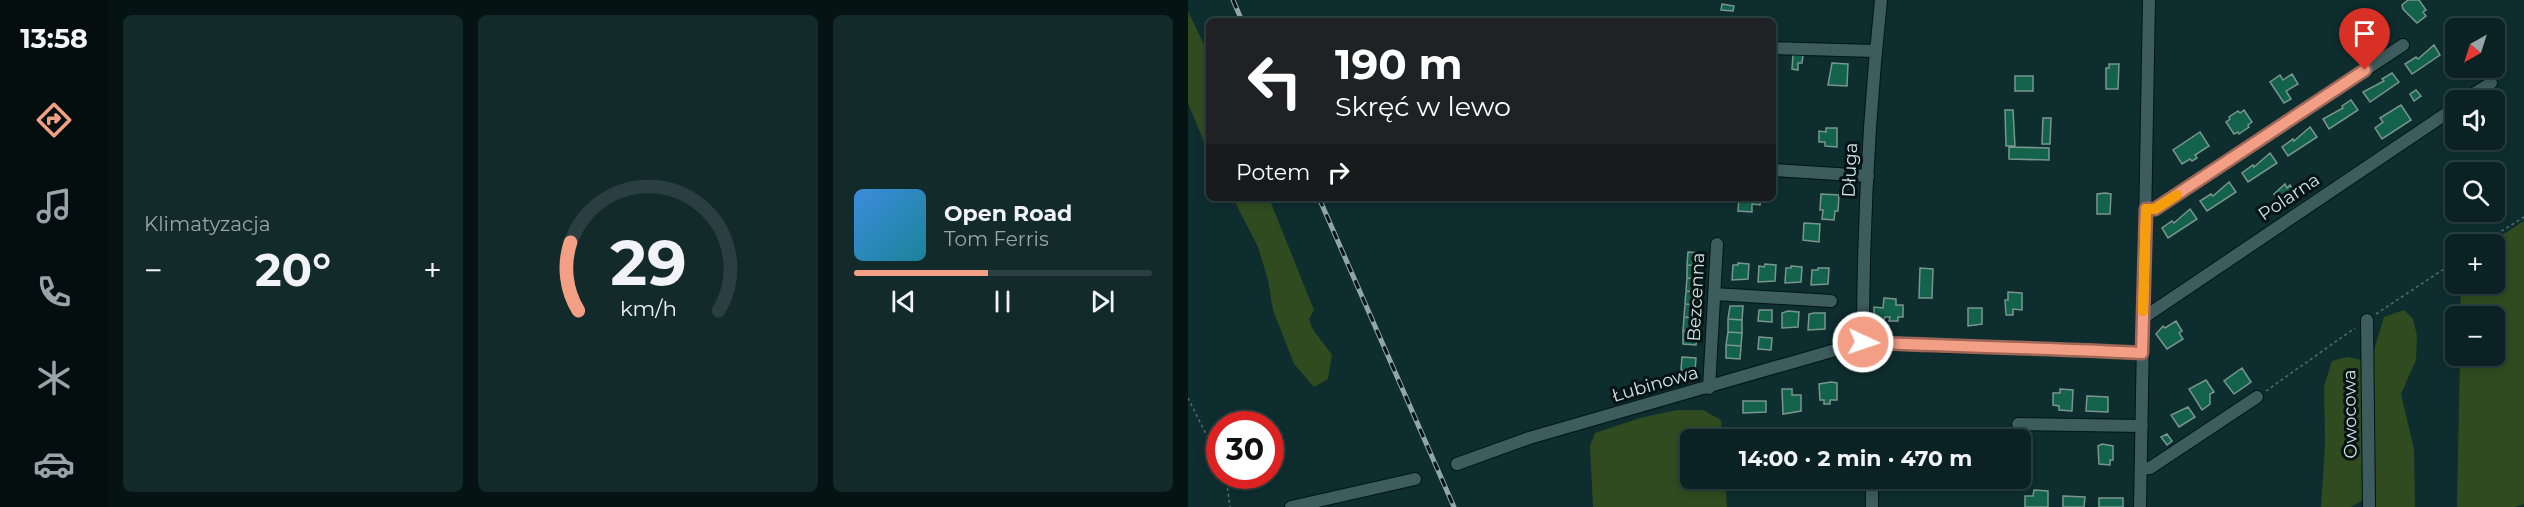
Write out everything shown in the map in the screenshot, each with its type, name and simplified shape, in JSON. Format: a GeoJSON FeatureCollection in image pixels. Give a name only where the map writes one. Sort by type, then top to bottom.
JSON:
{"type":"FeatureCollection","features":[{"type":"Feature","properties":{"kind":"street","name":"Długa"},"geometry":{"type":"LineString","coordinates":[[1863,342],[1863,248],[1875,51],[1881,0]]}},
{"type":"Feature","properties":{"kind":"street"},"geometry":{"type":"LineString","coordinates":[[2140,507],[2149,0]]}},
{"type":"Feature","properties":{"kind":"street"},"geometry":{"type":"LineString","coordinates":[[2146,209],[2155,209],[2403,45]]}},
{"type":"Feature","properties":{"kind":"street"},"geometry":{"type":"LineString","coordinates":[[1776,48],[1875,51]]}},
{"type":"Feature","properties":{"kind":"street"},"geometry":{"type":"LineString","coordinates":[[2479,90],[2491,82]]}},
{"type":"Feature","properties":{"kind":"street","name":"Polarna"},"geometry":{"type":"LineString","coordinates":[[2143,318],[2445,113]]}},
{"type":"Feature","properties":{"kind":"street"},"geometry":{"type":"LineString","coordinates":[[1776,170],[1868,176]]}},
{"type":"Feature","properties":{"kind":"street","name":"Bezcenna"},"geometry":{"type":"LineString","coordinates":[[1709,388],[1717,244]]}},
{"type":"Feature","properties":{"kind":"street"},"geometry":{"type":"LineString","coordinates":[[1714,294],[1831,301]]}},
{"type":"Feature","properties":{"kind":"street","name":"Owocowa"},"geometry":{"type":"LineString","coordinates":[[2367,320],[2369,507]]}},
{"type":"Feature","properties":{"kind":"street","name":"Łubinowa"},"geometry":{"type":"LineString","coordinates":[[1457,464],[1529,438],[1863,342],[2142,353]]}},
{"type":"Feature","properties":{"kind":"street"},"geometry":{"type":"LineString","coordinates":[[2141,470],[2150,468],[2257,397]]}},
{"type":"Feature","properties":{"kind":"street"},"geometry":{"type":"LineString","coordinates":[[2018,424],[2142,426]]}},
{"type":"Feature","properties":{"kind":"street"},"geometry":{"type":"LineString","coordinates":[[1291,507],[1415,479]]}},
{"type":"Feature","properties":{"kind":"street"},"geometry":{"type":"LineString","coordinates":[[1872,489],[1872,507]]}},
{"type":"Feature","properties":{"kind":"path"},"geometry":{"type":"LineString","coordinates":[[2497,234],[2524,217]]}},
{"type":"Feature","properties":{"kind":"path"},"geometry":{"type":"LineString","coordinates":[[1188,398],[1206,434]]}},
{"type":"Feature","properties":{"kind":"path"},"geometry":{"type":"LineString","coordinates":[[1228,489],[1230,507]]}},
{"type":"Feature","properties":{"kind":"green space"},"geometry":{"type":"Polygon","coordinates":[[[1188,11],[1206,49],[1206,147],[1188,103],[1188,11]]]}},
{"type":"Feature","properties":{"kind":"green space"},"geometry":{"type":"Polygon","coordinates":[[[1235,201],[1270,201],[1314,310],[1309,319],[1312,328],[1332,355],[1328,379],[1314,387],[1294,364],[1273,310],[1268,280],[1258,247],[1235,201]]]}},
{"type":"Feature","properties":{"kind":"green space"},"geometry":{"type":"Polygon","coordinates":[[[2524,221],[2524,504],[2515,507],[2457,507],[2460,366],[2505,366],[2505,306],[2460,306],[2461,294],[2505,294],[2504,234],[2524,221]]]}},
{"type":"Feature","properties":{"kind":"green space"},"geometry":{"type":"Polygon","coordinates":[[[2404,310],[2413,319],[2417,336],[2416,360],[2401,394],[2414,449],[2415,507],[2374,507],[2366,498],[2351,507],[2321,507],[2325,444],[2324,386],[2332,361],[2347,357],[2362,360],[2373,353],[2384,317],[2404,310]]]}},
{"type":"Feature","properties":{"kind":"green space"},"geometry":{"type":"Polygon","coordinates":[[[1677,410],[1703,410],[1721,420],[1722,429],[1680,429],[1680,489],[1726,489],[1727,507],[1593,507],[1590,446],[1595,433],[1640,418],[1677,410]]]}},
{"type":"Feature","properties":{"kind":"building"},"geometry":{"type":"Polygon","coordinates":[[[2408,0],[2419,0],[2426,10],[2423,12],[2426,16],[2417,23],[2403,9],[2402,5],[2408,0]]]}},
{"type":"Feature","properties":{"kind":"building"},"geometry":{"type":"Polygon","coordinates":[[[1722,4],[1734,6],[1733,11],[1721,10],[1722,4]]]}},
{"type":"Feature","properties":{"kind":"building"},"geometry":{"type":"Polygon","coordinates":[[[2434,45],[2440,55],[2412,74],[2405,64],[2416,57],[2418,59],[2434,45]]]}},
{"type":"Feature","properties":{"kind":"building"},"geometry":{"type":"Polygon","coordinates":[[[1793,55],[1803,55],[1802,63],[1798,63],[1798,70],[1792,69],[1793,55]]]}},
{"type":"Feature","properties":{"kind":"building"},"geometry":{"type":"Polygon","coordinates":[[[1832,63],[1848,64],[1847,86],[1828,85],[1832,63]]]}},
{"type":"Feature","properties":{"kind":"building"},"geometry":{"type":"Polygon","coordinates":[[[2109,64],[2119,64],[2118,89],[2106,89],[2106,68],[2109,68],[2109,64]]]}},
{"type":"Feature","properties":{"kind":"building"},"geometry":{"type":"Polygon","coordinates":[[[2392,73],[2399,82],[2370,102],[2363,92],[2384,81],[2382,79],[2392,73]]]}},
{"type":"Feature","properties":{"kind":"building"},"geometry":{"type":"Polygon","coordinates":[[[2292,74],[2298,84],[2286,91],[2291,99],[2284,103],[2270,82],[2280,75],[2283,80],[2292,74]]]}},
{"type":"Feature","properties":{"kind":"building"},"geometry":{"type":"Polygon","coordinates":[[[2015,76],[2033,76],[2033,91],[2015,91],[2015,76]]]}},
{"type":"Feature","properties":{"kind":"building"},"geometry":{"type":"Polygon","coordinates":[[[2416,90],[2421,96],[2414,101],[2410,94],[2416,90]]]}},
{"type":"Feature","properties":{"kind":"building"},"geometry":{"type":"Polygon","coordinates":[[[2351,100],[2358,110],[2329,129],[2323,119],[2343,108],[2342,106],[2351,100]]]}},
{"type":"Feature","properties":{"kind":"building"},"geometry":{"type":"Polygon","coordinates":[[[2401,105],[2411,120],[2382,139],[2375,128],[2383,122],[2380,118],[2401,105]]]}},
{"type":"Feature","properties":{"kind":"building"},"geometry":{"type":"Polygon","coordinates":[[[2005,110],[2013,110],[2015,146],[2006,146],[2005,110]]]}},
{"type":"Feature","properties":{"kind":"building"},"geometry":{"type":"Polygon","coordinates":[[[2244,110],[2252,122],[2239,134],[2238,132],[2234,134],[2226,122],[2238,111],[2240,113],[2244,110]]]}},
{"type":"Feature","properties":{"kind":"building"},"geometry":{"type":"Polygon","coordinates":[[[2043,118],[2051,118],[2050,144],[2042,144],[2043,118]]]}},
{"type":"Feature","properties":{"kind":"building"},"geometry":{"type":"Polygon","coordinates":[[[2310,127],[2317,137],[2288,156],[2282,147],[2293,139],[2294,141],[2310,127]]]}},
{"type":"Feature","properties":{"kind":"building"},"geometry":{"type":"Polygon","coordinates":[[[1826,128],[1837,128],[1837,147],[1825,146],[1825,142],[1819,142],[1819,131],[1826,132],[1826,128]]]}},
{"type":"Feature","properties":{"kind":"building"},"geometry":{"type":"Polygon","coordinates":[[[2200,132],[2209,146],[2195,155],[2197,158],[2182,164],[2173,150],[2200,132]]]}},
{"type":"Feature","properties":{"kind":"building"},"geometry":{"type":"Polygon","coordinates":[[[2009,147],[2049,148],[2049,160],[2009,159],[2009,147]]]}},
{"type":"Feature","properties":{"kind":"building"},"geometry":{"type":"Polygon","coordinates":[[[2270,153],[2277,163],[2248,182],[2242,173],[2253,165],[2254,167],[2270,153]]]}},
{"type":"Feature","properties":{"kind":"building"},"geometry":{"type":"Polygon","coordinates":[[[2229,182],[2236,192],[2207,211],[2200,201],[2211,194],[2213,196],[2229,182]]]}},
{"type":"Feature","properties":{"kind":"building"},"geometry":{"type":"Polygon","coordinates":[[[2285,184],[2287,188],[2290,185],[2296,194],[2282,206],[2274,194],[2285,184]]]}},
{"type":"Feature","properties":{"kind":"building"},"geometry":{"type":"Polygon","coordinates":[[[1821,194],[1839,195],[1838,211],[1835,211],[1834,220],[1822,219],[1821,194]]]}},
{"type":"Feature","properties":{"kind":"building"},"geometry":{"type":"Polygon","coordinates":[[[2097,194],[2111,194],[2110,214],[2097,214],[2097,194]]]}},
{"type":"Feature","properties":{"kind":"building"},"geometry":{"type":"Polygon","coordinates":[[[1739,201],[1761,201],[1760,205],[1752,204],[1752,212],[1738,211],[1739,201]]]}},
{"type":"Feature","properties":{"kind":"building"},"geometry":{"type":"Polygon","coordinates":[[[2190,209],[2197,219],[2168,238],[2162,228],[2172,221],[2174,223],[2190,209]]]}},
{"type":"Feature","properties":{"kind":"building"},"geometry":{"type":"Polygon","coordinates":[[[1804,223],[1820,224],[1819,242],[1803,240],[1804,223]]]}},
{"type":"Feature","properties":{"kind":"building"},"geometry":{"type":"Polygon","coordinates":[[[1688,252],[1702,253],[1701,266],[1687,265],[1688,252]]]}},
{"type":"Feature","properties":{"kind":"building"},"geometry":{"type":"Polygon","coordinates":[[[1738,263],[1749,264],[1748,279],[1732,280],[1733,265],[1738,265],[1738,263]]]}},
{"type":"Feature","properties":{"kind":"building"},"geometry":{"type":"Polygon","coordinates":[[[1765,264],[1776,265],[1775,281],[1758,282],[1759,266],[1764,267],[1765,264]]]}},
{"type":"Feature","properties":{"kind":"building"},"geometry":{"type":"Polygon","coordinates":[[[1687,265],[1701,266],[1701,279],[1687,278],[1687,265]]]}},
{"type":"Feature","properties":{"kind":"building"},"geometry":{"type":"Polygon","coordinates":[[[1791,266],[1802,267],[1801,282],[1785,283],[1786,268],[1791,268],[1791,266]]]}},
{"type":"Feature","properties":{"kind":"building"},"geometry":{"type":"Polygon","coordinates":[[[1818,268],[1829,268],[1828,284],[1811,285],[1812,270],[1818,270],[1818,268]]]}},
{"type":"Feature","properties":{"kind":"building"},"geometry":{"type":"Polygon","coordinates":[[[1920,268],[1933,269],[1932,298],[1919,298],[1920,268]]]}},
{"type":"Feature","properties":{"kind":"building"},"geometry":{"type":"Polygon","coordinates":[[[1687,278],[1701,279],[1699,292],[1686,291],[1687,278]]]}},
{"type":"Feature","properties":{"kind":"building"},"geometry":{"type":"Polygon","coordinates":[[[1686,291],[1699,292],[1700,305],[1685,304],[1686,291]]]}},
{"type":"Feature","properties":{"kind":"building"},"geometry":{"type":"Polygon","coordinates":[[[2008,292],[2022,293],[2022,310],[2013,309],[2013,315],[2006,315],[2005,300],[2008,300],[2008,292]]]}},
{"type":"Feature","properties":{"kind":"building"},"geometry":{"type":"Polygon","coordinates":[[[1884,298],[1896,299],[1896,305],[1903,305],[1903,317],[1898,317],[1898,321],[1889,321],[1890,317],[1885,317],[1884,320],[1874,320],[1874,307],[1883,308],[1884,298]]]}},
{"type":"Feature","properties":{"kind":"building"},"geometry":{"type":"Polygon","coordinates":[[[1685,304],[1700,305],[1698,318],[1684,317],[1685,304]]]}},
{"type":"Feature","properties":{"kind":"building"},"geometry":{"type":"Polygon","coordinates":[[[1730,306],[1743,306],[1742,320],[1728,319],[1730,306]]]}},
{"type":"Feature","properties":{"kind":"building"},"geometry":{"type":"Polygon","coordinates":[[[1968,308],[1982,308],[1982,324],[1968,326],[1968,308]]]}},
{"type":"Feature","properties":{"kind":"building"},"geometry":{"type":"Polygon","coordinates":[[[1759,310],[1772,310],[1772,322],[1758,321],[1759,310]]]}},
{"type":"Feature","properties":{"kind":"building"},"geometry":{"type":"Polygon","coordinates":[[[1799,312],[1798,327],[1782,328],[1782,313],[1799,312]]]}},
{"type":"Feature","properties":{"kind":"building"},"geometry":{"type":"Polygon","coordinates":[[[1825,313],[1825,329],[1808,330],[1809,314],[1825,313]]]}},
{"type":"Feature","properties":{"kind":"building"},"geometry":{"type":"Polygon","coordinates":[[[1684,317],[1698,318],[1698,331],[1683,331],[1684,317]]]}},
{"type":"Feature","properties":{"kind":"building"},"geometry":{"type":"Polygon","coordinates":[[[1728,319],[1742,320],[1742,333],[1728,332],[1728,319]]]}},
{"type":"Feature","properties":{"kind":"building"},"geometry":{"type":"Polygon","coordinates":[[[2176,321],[2182,331],[2179,333],[2183,339],[2167,349],[2156,334],[2163,326],[2165,328],[2176,321]]]}},
{"type":"Feature","properties":{"kind":"building"},"geometry":{"type":"Polygon","coordinates":[[[1683,331],[1698,331],[1696,345],[1683,344],[1683,331]]]}},
{"type":"Feature","properties":{"kind":"building"},"geometry":{"type":"Polygon","coordinates":[[[1728,332],[1742,333],[1741,346],[1726,345],[1728,332]]]}},
{"type":"Feature","properties":{"kind":"building"},"geometry":{"type":"Polygon","coordinates":[[[1759,337],[1772,338],[1771,350],[1758,349],[1759,337]]]}},
{"type":"Feature","properties":{"kind":"building"},"geometry":{"type":"Polygon","coordinates":[[[1726,345],[1741,346],[1740,359],[1726,358],[1726,345]]]}},
{"type":"Feature","properties":{"kind":"building"},"geometry":{"type":"Polygon","coordinates":[[[1682,357],[1696,358],[1695,371],[1681,370],[1682,357]]]}},
{"type":"Feature","properties":{"kind":"building"},"geometry":{"type":"Polygon","coordinates":[[[2242,368],[2251,382],[2234,394],[2224,381],[2242,368]]]}},
{"type":"Feature","properties":{"kind":"building"},"geometry":{"type":"Polygon","coordinates":[[[2206,380],[2214,392],[2210,394],[2210,404],[2202,410],[2189,389],[2206,380]]]}},
{"type":"Feature","properties":{"kind":"building"},"geometry":{"type":"Polygon","coordinates":[[[1837,383],[1837,400],[1830,400],[1830,404],[1824,404],[1824,400],[1820,400],[1819,384],[1837,383]]]}},
{"type":"Feature","properties":{"kind":"building"},"geometry":{"type":"Polygon","coordinates":[[[1782,389],[1792,389],[1792,395],[1801,395],[1801,411],[1783,414],[1782,389]]]}},
{"type":"Feature","properties":{"kind":"building"},"geometry":{"type":"Polygon","coordinates":[[[2060,389],[2073,390],[2072,411],[2059,410],[2059,406],[2053,405],[2053,393],[2060,393],[2060,389]]]}},
{"type":"Feature","properties":{"kind":"building"},"geometry":{"type":"Polygon","coordinates":[[[2087,396],[2108,397],[2108,412],[2086,411],[2087,396]]]}},
{"type":"Feature","properties":{"kind":"building"},"geometry":{"type":"Polygon","coordinates":[[[1743,401],[1766,401],[1766,412],[1743,413],[1743,401]]]}},
{"type":"Feature","properties":{"kind":"building"},"geometry":{"type":"Polygon","coordinates":[[[2188,407],[2195,417],[2179,427],[2171,415],[2188,407]]]}},
{"type":"Feature","properties":{"kind":"building"},"geometry":{"type":"Polygon","coordinates":[[[2167,434],[2172,441],[2167,445],[2161,437],[2167,434]]]}},
{"type":"Feature","properties":{"kind":"building"},"geometry":{"type":"Polygon","coordinates":[[[2102,444],[2113,446],[2113,460],[2110,460],[2110,465],[2099,464],[2098,446],[2102,444]]]}},
{"type":"Feature","properties":{"kind":"building"},"geometry":{"type":"Polygon","coordinates":[[[2034,490],[2048,491],[2048,507],[2025,507],[2025,496],[2033,496],[2034,490]]]}},
{"type":"Feature","properties":{"kind":"building"},"geometry":{"type":"Polygon","coordinates":[[[2063,496],[2085,497],[2084,507],[2063,507],[2063,496]]]}},
{"type":"Feature","properties":{"kind":"building"},"geometry":{"type":"Polygon","coordinates":[[[2099,498],[2123,498],[2123,507],[2099,507],[2099,498]]]}},
{"type":"Feature","properties":{"kind":"railway"},"geometry":{"type":"LineString","coordinates":[[1233,0],[1241,18]]}},
{"type":"Feature","properties":{"kind":"railway"},"geometry":{"type":"LineString","coordinates":[[1320,201],[1454,507]]}},
{"type":"Feature","properties":{"kind":"slow traffic"},"geometry":{"type":"LineString","coordinates":[[2143,311],[2146,209],[2155,209],[2177,195]]}},
{"type":"Feature","properties":{"kind":"route"},"geometry":{"type":"LineString","coordinates":[[1863,342],[2142,353],[2146,209],[2155,209],[2365,70]]}}]}
